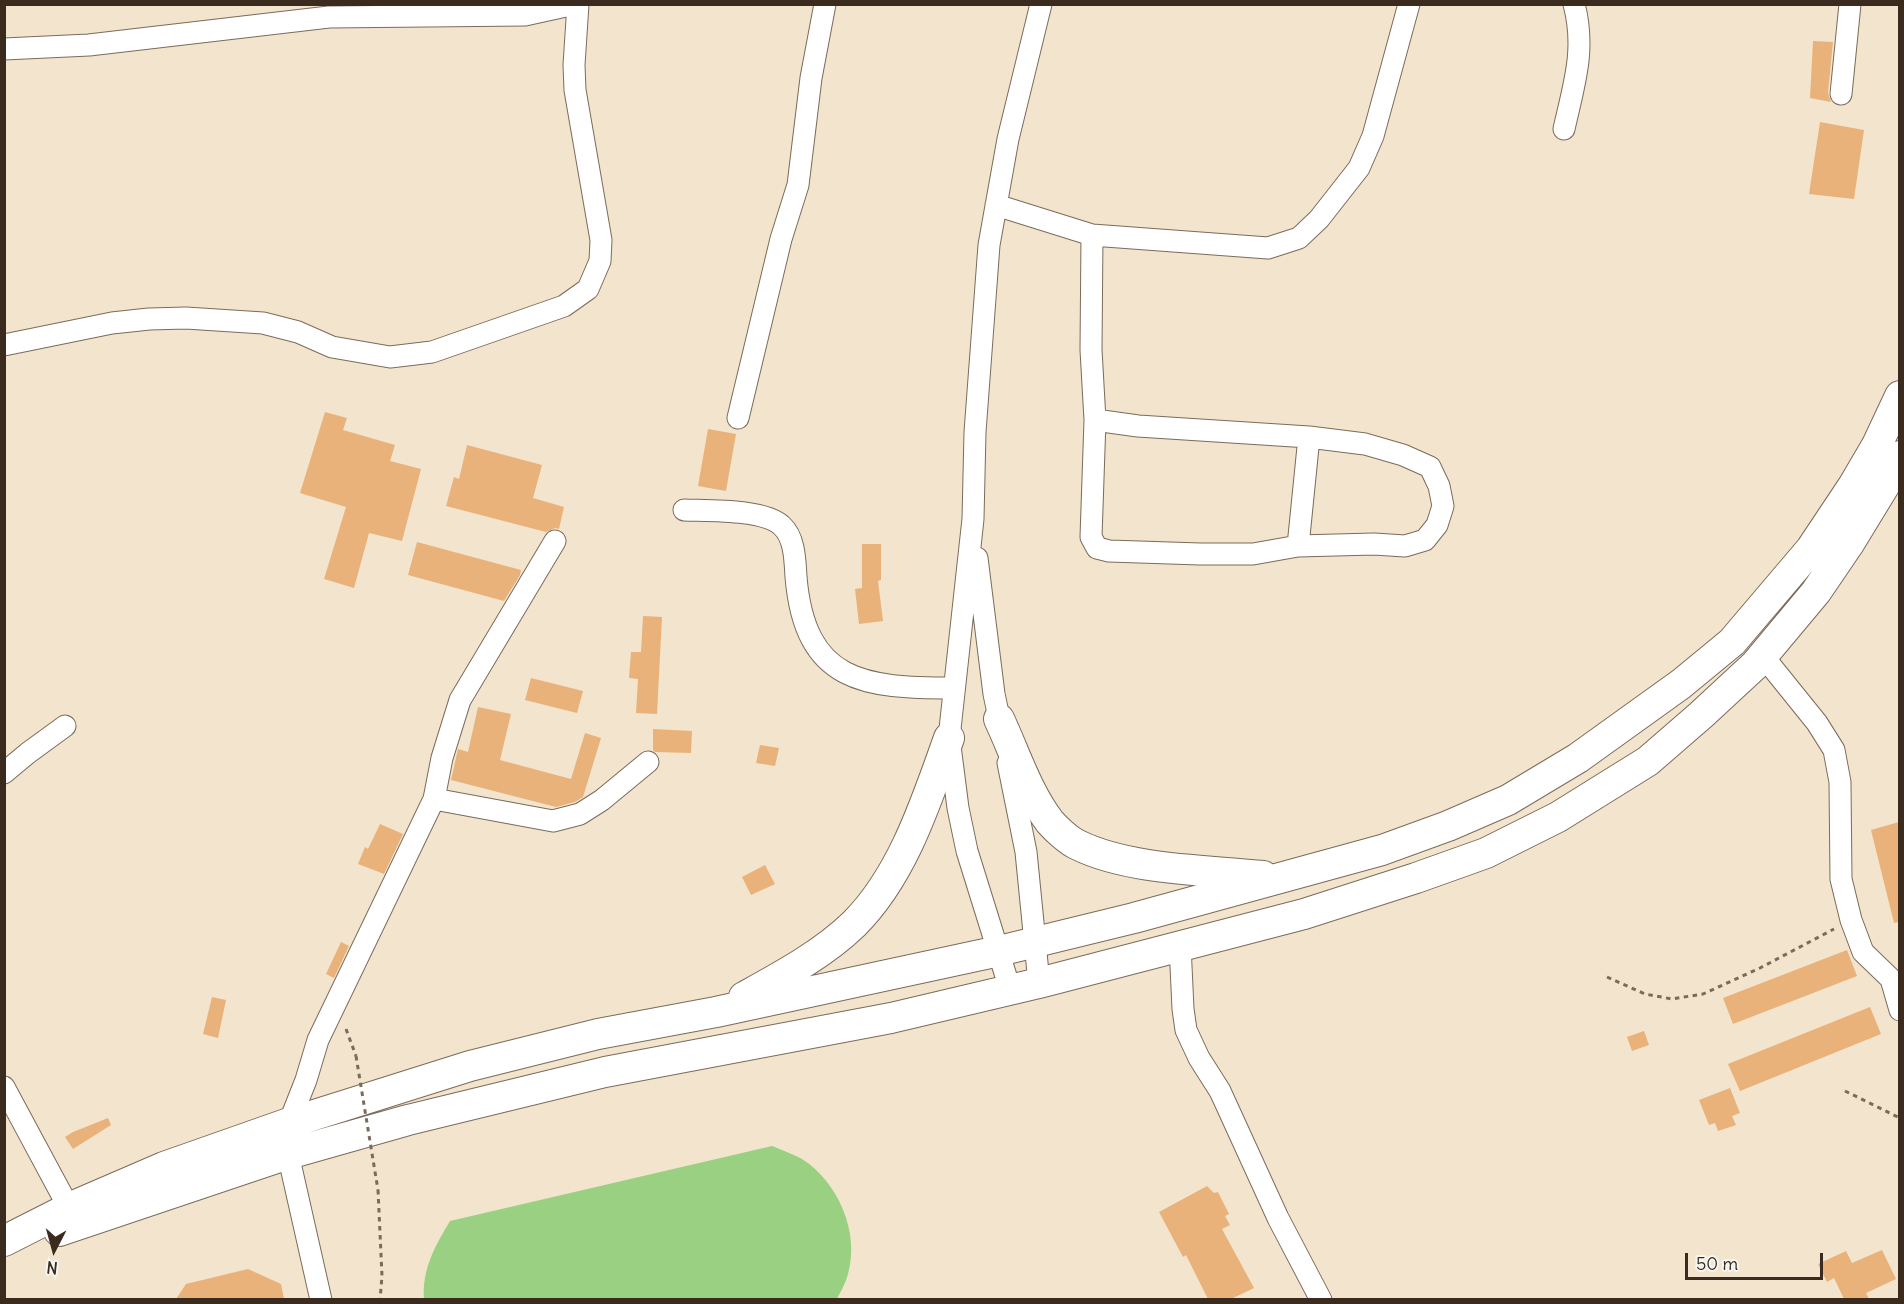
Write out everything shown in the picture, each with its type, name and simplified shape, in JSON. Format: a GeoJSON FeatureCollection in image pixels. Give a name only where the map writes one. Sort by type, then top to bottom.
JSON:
{"type":"FeatureCollection","features":[{"type":"Feature","properties":{"kind":"highway"},"geometry":{"type":"LineString","coordinates":[[4,1241],[69,1208],[164,1167],[400,1087],[493,1060],[597,1034],[716,1012],[1036,943],[1382,850],[1448,826],[1508,800],[1578,758],[1681,684],[1732,642],[1810,549],[1853,486],[1877,444],[1899,396]]}},
{"type":"Feature","properties":{"kind":"highway"},"geometry":{"type":"LineString","coordinates":[[4,1256],[58,1231],[288,1154],[408,1120],[605,1072],[891,1018],[1039,983],[1304,914],[1486,853],[1558,818],[1648,761],[1763,656],[1816,592],[1850,543],[1886,483],[1899,456]]}},
{"type":"Feature","properties":{"kind":"highway"},"geometry":{"type":"LineString","coordinates":[[999,719],[1030,789],[1051,823],[1076,845],[1110,856],[1143,863],[1281,878]]}},
{"type":"Feature","properties":{"kind":"highway"},"geometry":{"type":"LineString","coordinates":[[716,1012],[814,956],[854,924],[880,892],[904,850],[927,799],[948,738]]}},
{"type":"Feature","properties":{"kind":"street"},"geometry":{"type":"LineString","coordinates":[[4,49],[89,45],[329,17],[525,15],[576,4],[575,90],[601,240],[600,261],[588,289],[564,306],[432,352],[390,357],[332,347],[298,332],[263,323],[186,318],[112,323],[4,345]]}},
{"type":"Feature","properties":{"kind":"street"},"geometry":{"type":"LineString","coordinates":[[738,418],[782,239],[798,185],[811,78],[825,4]]}},
{"type":"Feature","properties":{"kind":"street"},"geometry":{"type":"LineString","coordinates":[[1010,989],[967,851],[948,738],[973,519],[975,432],[989,245],[1008,140],[1041,4]]}},
{"type":"Feature","properties":{"kind":"street"},"geometry":{"type":"LineString","coordinates":[[996,205],[1092,235],[1268,248],[1299,238],[1319,219],[1359,168],[1373,136],[1409,4]]}},
{"type":"Feature","properties":{"kind":"street"},"geometry":{"type":"LineString","coordinates":[[1564,129],[1580,52],[1579,28],[1574,4]]}},
{"type":"Feature","properties":{"kind":"street"},"geometry":{"type":"LineString","coordinates":[[1841,94],[1850,4]]}},
{"type":"Feature","properties":{"kind":"street"},"geometry":{"type":"LineString","coordinates":[[1092,235],[1091,350],[1095,420],[1090,537],[1097,548],[1109,551],[1253,554],[1298,546],[1374,544],[1405,546],[1425,540],[1437,525],[1443,506],[1439,486],[1430,467],[1402,455],[1365,444],[1309,437],[1138,426],[1095,420]]}},
{"type":"Feature","properties":{"kind":"street"},"geometry":{"type":"LineString","coordinates":[[1298,546],[1309,437]]}},
{"type":"Feature","properties":{"kind":"street"},"geometry":{"type":"LineString","coordinates":[[684,510],[768,517],[783,526],[791,540],[798,600],[804,620],[818,650],[835,668],[859,679],[886,685],[954,688]]}},
{"type":"Feature","properties":{"kind":"street"},"geometry":{"type":"LineString","coordinates":[[973,519],[985,626],[999,719],[1026,852],[1039,983]]}},
{"type":"Feature","properties":{"kind":"street"},"geometry":{"type":"LineString","coordinates":[[321,1299],[288,1154],[289,1123],[306,1080],[318,1040],[434,799],[442,758],[460,700],[555,541]]}},
{"type":"Feature","properties":{"kind":"street"},"geometry":{"type":"LineString","coordinates":[[1763,656],[1817,723],[1834,750],[1840,782],[1841,879],[1851,920],[1863,952],[1895,981],[1899,1010]]}},
{"type":"Feature","properties":{"kind":"street"},"geometry":{"type":"LineString","coordinates":[[4,773],[65,726]]}},
{"type":"Feature","properties":{"kind":"street"},"geometry":{"type":"LineString","coordinates":[[434,799],[553,821],[580,814],[602,800],[648,762]]}},
{"type":"Feature","properties":{"kind":"street"},"geometry":{"type":"LineString","coordinates":[[1180,945],[1186,1030],[1199,1058],[1220,1091],[1278,1218],[1321,1299]]}},
{"type":"Feature","properties":{"kind":"street"},"geometry":{"type":"LineString","coordinates":[[4,1087],[69,1208]]}},
{"type":"Feature","properties":{"kind":"path"},"geometry":{"type":"LineString","coordinates":[[1607,977],[1645,994],[1672,999],[1703,994],[1761,968],[1851,920]]}},
{"type":"Feature","properties":{"kind":"path"},"geometry":{"type":"LineString","coordinates":[[356,1056],[378,1190],[382,1276],[380,1299]]}},
{"type":"Feature","properties":{"kind":"path"},"geometry":{"type":"LineString","coordinates":[[1845,1091],[1899,1118]]}},
{"type":"Feature","properties":{"kind":"green space"},"geometry":{"type":"Polygon","coordinates":[[[772,1146],[802,1159],[815,1169],[836,1194],[843,1209],[851,1242],[851,1258],[847,1277],[837,1299],[424,1299],[427,1268],[450,1221],[772,1146]]]}},
{"type":"Feature","properties":{"kind":"building"},"geometry":{"type":"Polygon","coordinates":[[[1813,41],[1833,42],[1828,93],[1831,102],[1810,98],[1813,41]]]}},
{"type":"Feature","properties":{"kind":"building"},"geometry":{"type":"Polygon","coordinates":[[[1820,122],[1864,130],[1854,199],[1809,194],[1820,122]]]}},
{"type":"Feature","properties":{"kind":"building"},"geometry":{"type":"Polygon","coordinates":[[[325,412],[347,418],[343,430],[395,445],[390,461],[421,469],[402,541],[369,533],[354,588],[324,579],[346,507],[300,493],[325,412]]]}},
{"type":"Feature","properties":{"kind":"building"},"geometry":{"type":"Polygon","coordinates":[[[708,429],[736,434],[726,491],[698,486],[708,429]]]}},
{"type":"Feature","properties":{"kind":"building"},"geometry":{"type":"Polygon","coordinates":[[[467,445],[542,465],[533,498],[564,507],[559,529],[555,528],[546,532],[446,506],[454,477],[459,479],[467,445]]]}},
{"type":"Feature","properties":{"kind":"building"},"geometry":{"type":"Polygon","coordinates":[[[417,542],[521,570],[520,575],[504,601],[408,575],[417,542]]]}},
{"type":"Feature","properties":{"kind":"building"},"geometry":{"type":"Polygon","coordinates":[[[862,544],[881,544],[881,580],[878,581],[883,621],[859,624],[855,589],[862,588],[862,544]]]}},
{"type":"Feature","properties":{"kind":"building"},"geometry":{"type":"Polygon","coordinates":[[[643,616],[662,617],[657,714],[636,713],[638,679],[629,678],[631,652],[641,652],[643,616]]]}},
{"type":"Feature","properties":{"kind":"building"},"geometry":{"type":"Polygon","coordinates":[[[531,678],[583,691],[577,713],[525,700],[531,678]]]}},
{"type":"Feature","properties":{"kind":"building"},"geometry":{"type":"Polygon","coordinates":[[[478,707],[511,714],[500,760],[571,779],[585,733],[601,738],[583,797],[575,802],[556,807],[451,780],[458,749],[468,752],[478,707]]]}},
{"type":"Feature","properties":{"kind":"building"},"geometry":{"type":"Polygon","coordinates":[[[653,729],[692,731],[691,753],[655,752],[653,750],[653,729]]]}},
{"type":"Feature","properties":{"kind":"building"},"geometry":{"type":"Polygon","coordinates":[[[760,745],[779,748],[775,766],[756,763],[760,745]]]}},
{"type":"Feature","properties":{"kind":"building"},"geometry":{"type":"Polygon","coordinates":[[[1899,822],[1899,922],[1894,923],[1871,830],[1899,822]]]}},
{"type":"Feature","properties":{"kind":"building"},"geometry":{"type":"Polygon","coordinates":[[[380,824],[403,834],[384,874],[358,864],[365,847],[368,849],[380,824]]]}},
{"type":"Feature","properties":{"kind":"building"},"geometry":{"type":"Polygon","coordinates":[[[765,865],[775,884],[751,895],[742,877],[765,865]]]}},
{"type":"Feature","properties":{"kind":"building"},"geometry":{"type":"Polygon","coordinates":[[[341,942],[349,946],[334,978],[326,974],[341,942]]]}},
{"type":"Feature","properties":{"kind":"building"},"geometry":{"type":"Polygon","coordinates":[[[1847,950],[1857,976],[1733,1024],[1723,998],[1847,950]]]}},
{"type":"Feature","properties":{"kind":"building"},"geometry":{"type":"Polygon","coordinates":[[[212,997],[226,1000],[218,1038],[203,1034],[212,997]]]}},
{"type":"Feature","properties":{"kind":"building"},"geometry":{"type":"Polygon","coordinates":[[[1870,1007],[1881,1034],[1740,1091],[1728,1064],[1870,1007]]]}},
{"type":"Feature","properties":{"kind":"building"},"geometry":{"type":"Polygon","coordinates":[[[1644,1031],[1649,1045],[1632,1051],[1627,1037],[1644,1031]]]}},
{"type":"Feature","properties":{"kind":"building"},"geometry":{"type":"Polygon","coordinates":[[[1730,1088],[1740,1113],[1732,1116],[1736,1125],[1718,1131],[1715,1123],[1709,1125],[1699,1100],[1730,1088]]]}},
{"type":"Feature","properties":{"kind":"building"},"geometry":{"type":"Polygon","coordinates":[[[108,1118],[111,1125],[73,1149],[65,1137],[73,1132],[108,1118]]]}},
{"type":"Feature","properties":{"kind":"building"},"geometry":{"type":"Polygon","coordinates":[[[1207,1186],[1214,1193],[1218,1192],[1229,1214],[1225,1216],[1230,1225],[1222,1229],[1254,1288],[1231,1299],[1208,1299],[1186,1255],[1183,1257],[1159,1212],[1207,1186]]]}},
{"type":"Feature","properties":{"kind":"building"},"geometry":{"type":"Polygon","coordinates":[[[1882,1250],[1896,1279],[1866,1293],[1869,1299],[1844,1299],[1834,1278],[1827,1282],[1818,1264],[1846,1251],[1852,1263],[1882,1250]]]}},
{"type":"Feature","properties":{"kind":"building"},"geometry":{"type":"Polygon","coordinates":[[[248,1269],[281,1284],[284,1299],[176,1299],[186,1284],[248,1269]]]}}]}
